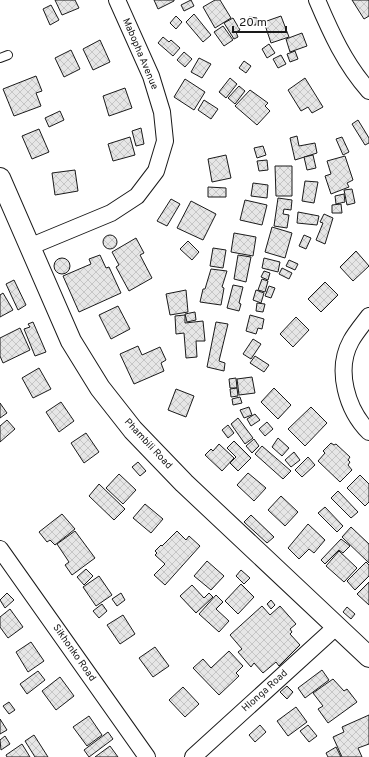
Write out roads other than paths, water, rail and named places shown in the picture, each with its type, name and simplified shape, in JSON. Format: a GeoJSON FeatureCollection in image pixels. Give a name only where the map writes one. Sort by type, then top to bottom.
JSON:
{"type":"FeatureCollection","features":[{"type":"Feature","properties":{"kind":"street","name":"Mabopha Avenue"},"geometry":{"type":"LineString","coordinates":[[29,246],[111,213],[137,196],[156,172],[165,141],[162,112],[151,76],[117,0]]}},
{"type":"Feature","properties":{"kind":"street"},"geometry":{"type":"LineString","coordinates":[[317,0],[333,38],[347,62],[369,91]]}},
{"type":"Feature","properties":{"kind":"street","name":"Phambili Road"},"geometry":{"type":"LineString","coordinates":[[0,178],[71,341],[100,388],[133,430],[184,483],[369,657]]}},
{"type":"Feature","properties":{"kind":"street"},"geometry":{"type":"LineString","coordinates":[[369,316],[350,342],[343,368],[348,400],[369,432]]}},
{"type":"Feature","properties":{"kind":"street","name":"Sikhonko Road"},"geometry":{"type":"LineString","coordinates":[[0,549],[147,757]]}},
{"type":"Feature","properties":{"kind":"street","name":"Hlonga Road"},"geometry":{"type":"LineString","coordinates":[[194,757],[337,626]]}},
{"type":"Feature","properties":{"kind":"lane"},"geometry":{"type":"LineString","coordinates":[[0,58],[8,54]]}}]}
